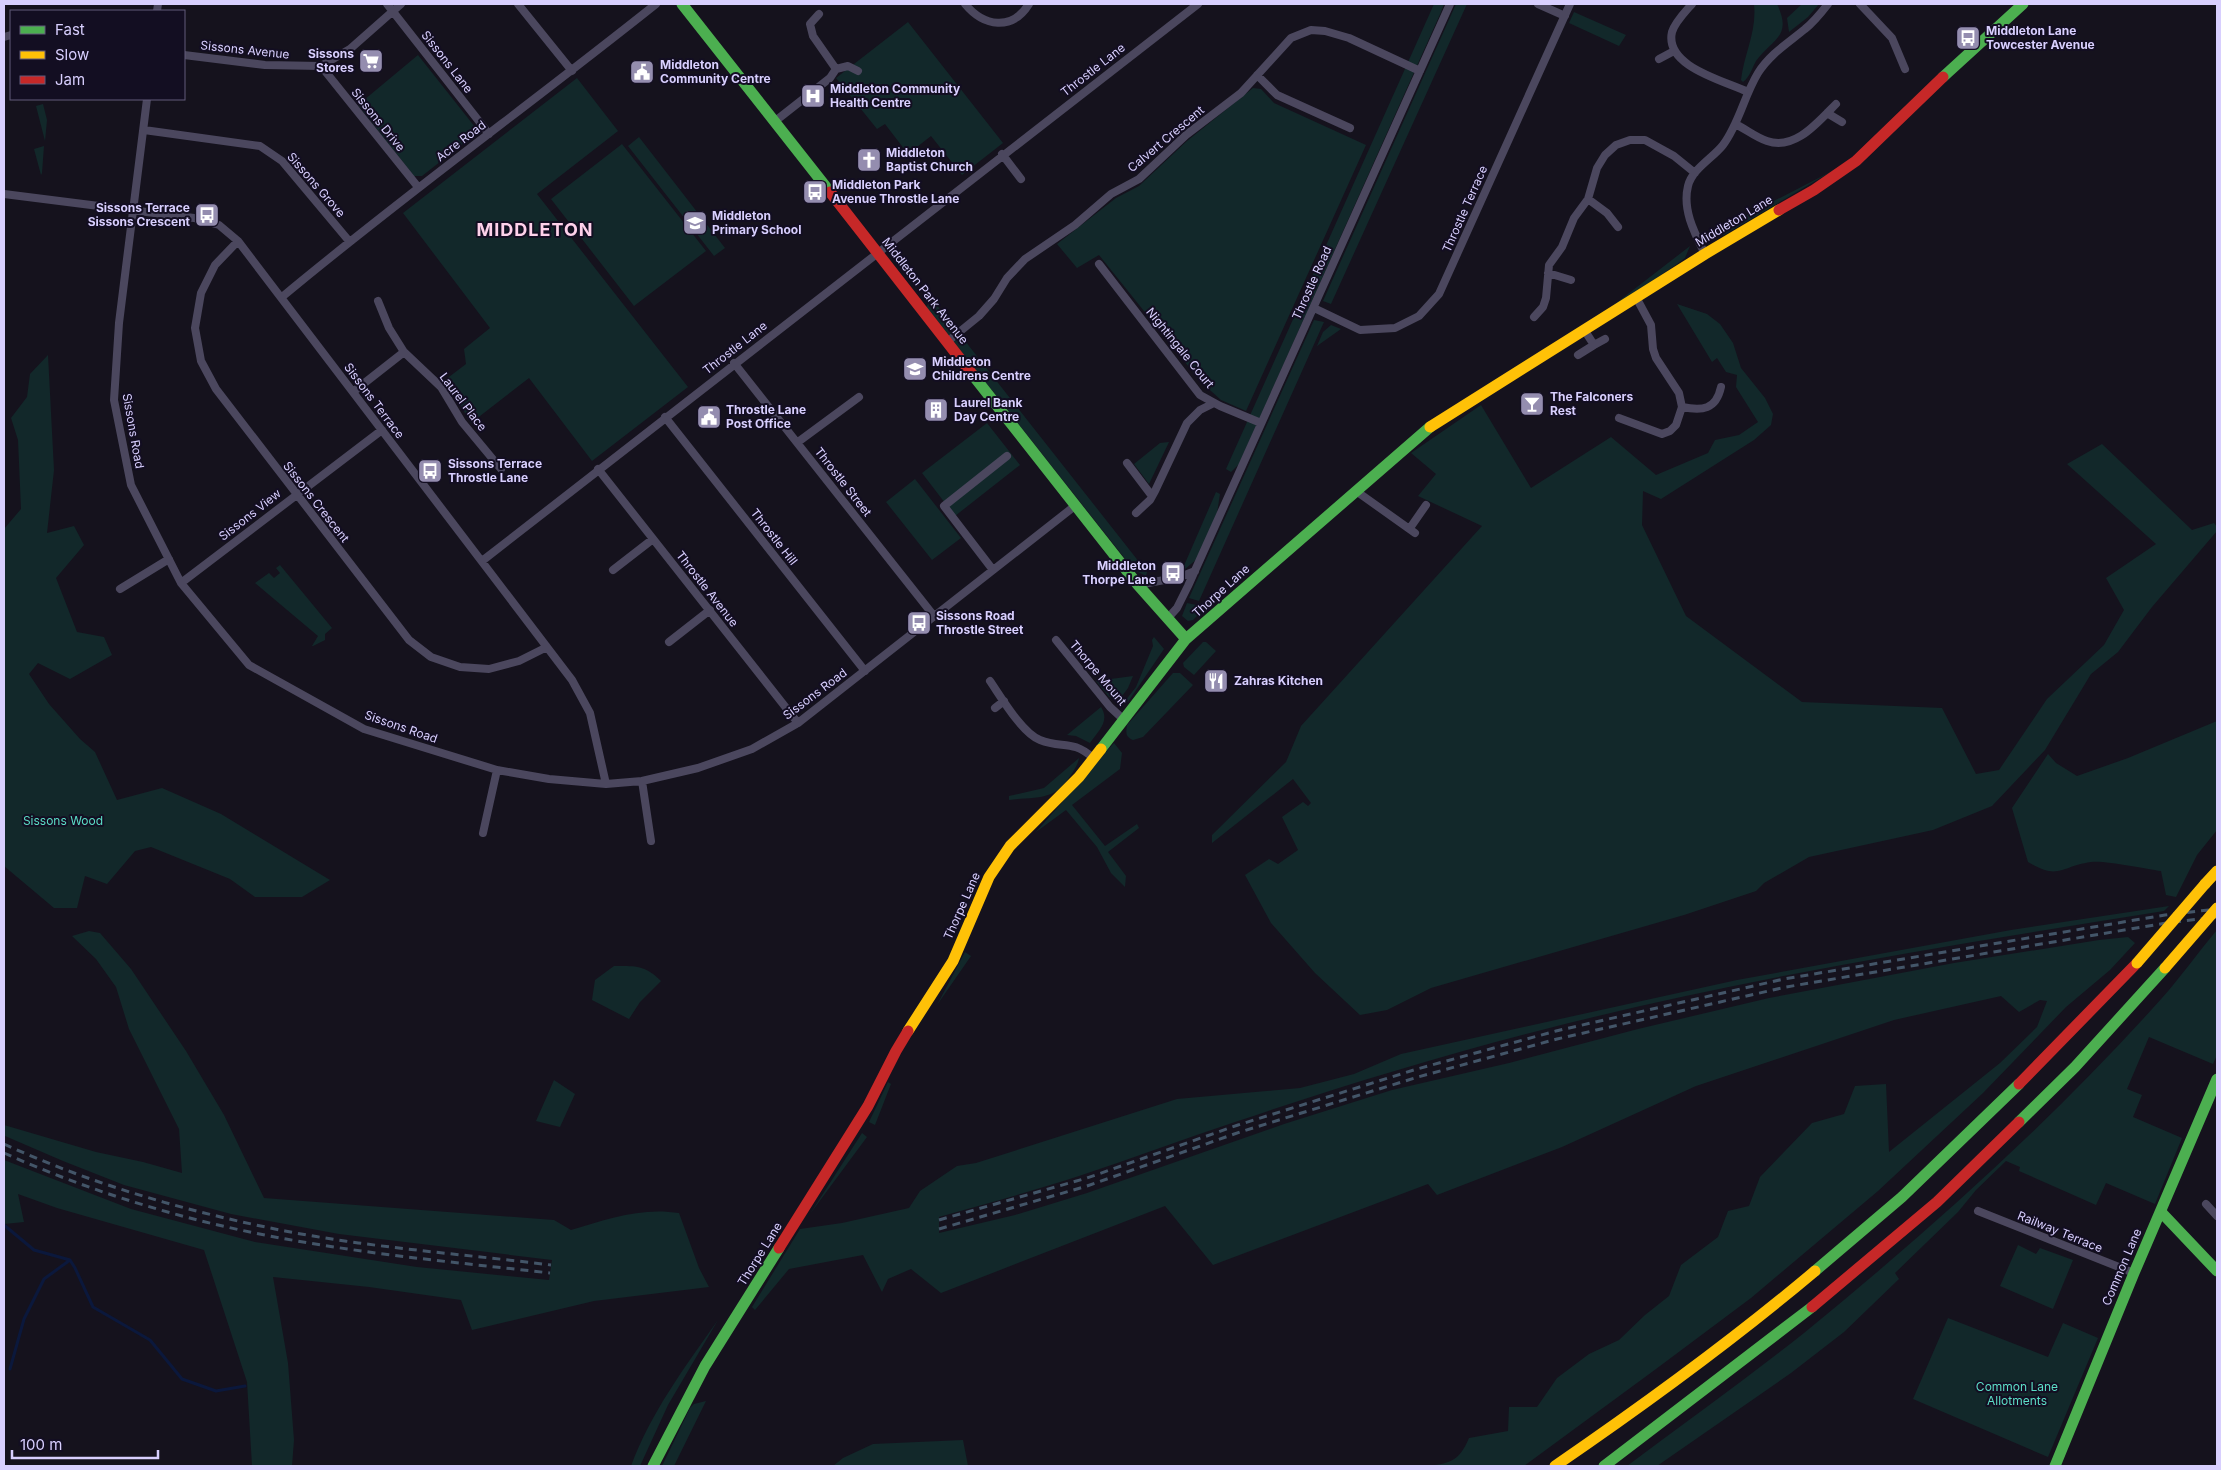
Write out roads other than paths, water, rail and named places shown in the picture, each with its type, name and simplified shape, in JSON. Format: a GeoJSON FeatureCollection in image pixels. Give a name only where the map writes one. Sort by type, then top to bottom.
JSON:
{"type":"FeatureCollection","features":[{"type":"Feature","properties":{"kind":"main road","name":"Middleton Park Avenue"},"geometry":{"type":"LineString","coordinates":[[682,4],[1138,585],[1186,639]]}},
{"type":"Feature","properties":{"kind":"main road","name":"Middleton Lane"},"geometry":{"type":"LineString","coordinates":[[1432,426],[1705,254],[1814,190],[1856,162],[1953,68],[2023,4]]}},
{"type":"Feature","properties":{"kind":"main road","name":"Thorpe Lane"},"geometry":{"type":"LineString","coordinates":[[653,1466],[701,1372],[868,1106],[896,1051],[953,961],[989,876],[1010,846],[1063,794],[1094,758],[1186,639],[1432,426]]}},
{"type":"Feature","properties":{"kind":"main road"},"geometry":{"type":"LineString","coordinates":[[1555,1466],[1638,1410],[1783,1298],[1902,1197],[2040,1064],[2137,962],[2217,871]]}},
{"type":"Feature","properties":{"kind":"main road"},"geometry":{"type":"LineString","coordinates":[[1604,1466],[1799,1318],[1937,1202],[2075,1067],[2217,908]]}},
{"type":"Feature","properties":{"kind":"main road","name":"Common Lane"},"geometry":{"type":"LineString","coordinates":[[2055,1466],[2134,1273],[2216,1085]]}},
{"type":"Feature","properties":{"kind":"main road"},"geometry":{"type":"LineString","coordinates":[[2161,1212],[2216,1267]]}},
{"type":"Feature","properties":{"kind":"street","name":"Sissons Lane"},"geometry":{"type":"LineString","coordinates":[[387,4],[489,134]]}},
{"type":"Feature","properties":{"kind":"street"},"geometry":{"type":"LineString","coordinates":[[321,66],[350,49],[401,4]]}},
{"type":"Feature","properties":{"kind":"street"},"geometry":{"type":"LineString","coordinates":[[518,4],[572,71]]}},
{"type":"Feature","properties":{"kind":"street","name":"Acre Road"},"geometry":{"type":"LineString","coordinates":[[282,298],[349,241],[572,71],[656,4]]}},
{"type":"Feature","properties":{"kind":"street"},"geometry":{"type":"LineString","coordinates":[[965,4],[981,20],[992,23],[1004,23],[1015,19],[1024,12],[1029,4]]}},
{"type":"Feature","properties":{"kind":"street","name":"Throstle Lane"},"geometry":{"type":"LineString","coordinates":[[482,561],[734,363],[878,253],[1002,154],[1197,4]]}},
{"type":"Feature","properties":{"kind":"street","name":"Throstle Road"},"geometry":{"type":"LineString","coordinates":[[1167,618],[1178,608],[1450,4]]}},
{"type":"Feature","properties":{"kind":"street"},"geometry":{"type":"LineString","coordinates":[[1538,4],[1565,16]]}},
{"type":"Feature","properties":{"kind":"street","name":"Throstle Terrace"},"geometry":{"type":"LineString","coordinates":[[1314,308],[1360,330],[1395,328],[1419,316],[1439,294],[1570,4]]}},
{"type":"Feature","properties":{"kind":"street"},"geometry":{"type":"LineString","coordinates":[[1692,4],[1672,31],[1671,41],[1674,51],[1691,67],[1748,92]]}},
{"type":"Feature","properties":{"kind":"street"},"geometry":{"type":"LineString","coordinates":[[1705,254],[1694,232],[1687,205],[1688,184],[1695,173],[1722,146],[1735,124],[1748,92],[1768,59],[1806,28],[1828,4]]}},
{"type":"Feature","properties":{"kind":"street"},"geometry":{"type":"LineString","coordinates":[[1860,4],[1892,38],[1905,69]]}},
{"type":"Feature","properties":{"kind":"street"},"geometry":{"type":"LineString","coordinates":[[819,14],[810,24],[813,36],[836,69]]}},
{"type":"Feature","properties":{"kind":"street","name":"Calvert Crescent"},"geometry":{"type":"LineString","coordinates":[[948,342],[979,316],[994,299],[1007,278],[1025,259],[1075,226],[1112,194],[1139,179],[1186,135],[1241,93],[1291,38],[1311,30],[1325,31],[1349,38],[1420,71]]}},
{"type":"Feature","properties":{"kind":"street"},"geometry":{"type":"LineString","coordinates":[[1659,59],[1674,51]]}},
{"type":"Feature","properties":{"kind":"street","name":"Sissons Avenue"},"geometry":{"type":"LineString","coordinates":[[185,55],[265,65],[321,66]]}},
{"type":"Feature","properties":{"kind":"street","name":"Sissons Drive"},"geometry":{"type":"LineString","coordinates":[[321,66],[418,187]]}},
{"type":"Feature","properties":{"kind":"street"},"geometry":{"type":"LineString","coordinates":[[774,122],[830,78],[836,69],[848,66],[858,71]]}},
{"type":"Feature","properties":{"kind":"street"},"geometry":{"type":"LineString","coordinates":[[1257,75],[1277,95],[1350,128]]}},
{"type":"Feature","properties":{"kind":"street","name":"Sissons Road"},"geometry":{"type":"LineString","coordinates":[[147,100],[119,323],[114,400],[131,485],[181,583],[249,665],[364,729],[497,770],[549,779],[606,784],[642,782],[698,768],[752,749],[798,723],[1076,505]]}},
{"type":"Feature","properties":{"kind":"street"},"geometry":{"type":"LineString","coordinates":[[1735,124],[1766,141],[1785,143],[1806,133],[1836,104]]}},
{"type":"Feature","properties":{"kind":"street"},"geometry":{"type":"LineString","coordinates":[[1827,113],[1842,122]]}},
{"type":"Feature","properties":{"kind":"street","name":"Sissons Grove"},"geometry":{"type":"LineString","coordinates":[[144,130],[260,146],[282,161],[349,241]]}},
{"type":"Feature","properties":{"kind":"street"},"geometry":{"type":"LineString","coordinates":[[1534,317],[1543,307],[1546,298],[1549,265],[1562,247],[1574,218],[1588,199],[1597,168],[1605,155],[1616,145],[1630,140],[1645,140],[1660,147],[1695,173]]}},
{"type":"Feature","properties":{"kind":"street"},"geometry":{"type":"LineString","coordinates":[[1002,154],[1021,179]]}},
{"type":"Feature","properties":{"kind":"street","name":"Sissons Terrace"},"geometry":{"type":"LineString","coordinates":[[4,194],[194,218],[219,225],[238,241],[572,680],[590,713],[606,784]]}},
{"type":"Feature","properties":{"kind":"street"},"geometry":{"type":"LineString","coordinates":[[1588,199],[1607,213],[1618,227]]}},
{"type":"Feature","properties":{"kind":"street","name":"Sissons Crescent"},"geometry":{"type":"LineString","coordinates":[[238,241],[215,265],[200,293],[195,328],[201,361],[216,389],[409,640],[431,657],[460,667],[489,669],[519,662],[547,647]]}},
{"type":"Feature","properties":{"kind":"street","name":"Nightingale Court"},"geometry":{"type":"LineString","coordinates":[[1099,264],[1200,394],[1214,403],[1261,424]]}},
{"type":"Feature","properties":{"kind":"street"},"geometry":{"type":"LineString","coordinates":[[1548,273],[1571,280]]}},
{"type":"Feature","properties":{"kind":"street"},"geometry":{"type":"LineString","coordinates":[[1620,418],[1662,434],[1670,431],[1676,425],[1682,407],[1679,393],[1656,358],[1653,349],[1651,325],[1636,299]]}},
{"type":"Feature","properties":{"kind":"street","name":"Laurel Place"},"geometry":{"type":"LineString","coordinates":[[378,301],[389,328],[404,352],[441,387],[462,422],[501,469]]}},
{"type":"Feature","properties":{"kind":"street"},"geometry":{"type":"LineString","coordinates":[[1585,331],[1594,346]]}},
{"type":"Feature","properties":{"kind":"street"},"geometry":{"type":"LineString","coordinates":[[1578,355],[1604,339]]}},
{"type":"Feature","properties":{"kind":"street"},"geometry":{"type":"LineString","coordinates":[[353,392],[404,352]]}},
{"type":"Feature","properties":{"kind":"street","name":"Throstle Street"},"geometry":{"type":"LineString","coordinates":[[734,363],[934,616]]}},
{"type":"Feature","properties":{"kind":"street"},"geometry":{"type":"LineString","coordinates":[[1682,407],[1698,410],[1705,409],[1719,397],[1721,387]]}},
{"type":"Feature","properties":{"kind":"street"},"geometry":{"type":"LineString","coordinates":[[798,442],[858,397]]}},
{"type":"Feature","properties":{"kind":"street"},"geometry":{"type":"LineString","coordinates":[[1136,514],[1152,496],[1187,424],[1200,410],[1214,403]]}},
{"type":"Feature","properties":{"kind":"street","name":"Throstle Hill"},"geometry":{"type":"LineString","coordinates":[[665,417],[865,671]]}},
{"type":"Feature","properties":{"kind":"street","name":"Sissons View"},"geometry":{"type":"LineString","coordinates":[[181,583],[382,430]]}},
{"type":"Feature","properties":{"kind":"street"},"geometry":{"type":"LineString","coordinates":[[993,570],[944,506],[1007,456]]}},
{"type":"Feature","properties":{"kind":"street"},"geometry":{"type":"LineString","coordinates":[[1127,463],[1152,496]]}},
{"type":"Feature","properties":{"kind":"street","name":"Throstle Avenue"},"geometry":{"type":"LineString","coordinates":[[598,469],[798,723]]}},
{"type":"Feature","properties":{"kind":"street"},"geometry":{"type":"LineString","coordinates":[[1356,491],[1412,530],[1426,505]]}},
{"type":"Feature","properties":{"kind":"street"},"geometry":{"type":"LineString","coordinates":[[613,570],[653,539]]}},
{"type":"Feature","properties":{"kind":"street"},"geometry":{"type":"LineString","coordinates":[[120,589],[169,559]]}},
{"type":"Feature","properties":{"kind":"street"},"geometry":{"type":"LineString","coordinates":[[1138,585],[1180,577],[1195,571]]}},
{"type":"Feature","properties":{"kind":"street"},"geometry":{"type":"LineString","coordinates":[[669,642],[710,610]]}},
{"type":"Feature","properties":{"kind":"street","name":"Thorpe Mount"},"geometry":{"type":"LineString","coordinates":[[1056,640],[1110,707],[1123,719]]}},
{"type":"Feature","properties":{"kind":"street"},"geometry":{"type":"LineString","coordinates":[[990,681],[1028,732],[1037,740],[1046,743],[1077,746],[1094,758]]}},
{"type":"Feature","properties":{"kind":"street"},"geometry":{"type":"LineString","coordinates":[[995,708],[1004,700]]}},
{"type":"Feature","properties":{"kind":"street"},"geometry":{"type":"LineString","coordinates":[[483,832],[497,770]]}},
{"type":"Feature","properties":{"kind":"street"},"geometry":{"type":"LineString","coordinates":[[642,782],[651,841]]}},
{"type":"Feature","properties":{"kind":"street"},"geometry":{"type":"LineString","coordinates":[[2206,1204],[2217,1216]]}},
{"type":"Feature","properties":{"kind":"street","name":"Railway Terrace"},"geometry":{"type":"LineString","coordinates":[[1978,1211],[2134,1273]]}},
{"type":"Feature","properties":{"kind":"waterway"},"geometry":{"type":"LineString","coordinates":[[4,1225],[34,1250],[70,1260],[93,1307],[150,1340],[182,1379],[216,1391],[245,1386]]}},
{"type":"Feature","properties":{"kind":"waterway"},"geometry":{"type":"LineString","coordinates":[[10,1369],[24,1319],[44,1279],[70,1260]]}},
{"type":"Feature","properties":{"kind":"railway"},"geometry":{"type":"LineString","coordinates":[[939,1220],[1087,1178],[1238,1125],[1417,1069],[1556,1031],[1784,979],[2165,915],[2217,909]]}},
{"type":"Feature","properties":{"kind":"railway"},"geometry":{"type":"LineString","coordinates":[[939,1229],[1087,1186],[1240,1132],[1418,1077],[1557,1039],[1786,987],[2166,923],[2217,917]]}},
{"type":"Feature","properties":{"kind":"railway"},"geometry":{"type":"LineString","coordinates":[[4,1144],[72,1172],[142,1196],[213,1215],[285,1231],[351,1242],[551,1265]]}},
{"type":"Feature","properties":{"kind":"railway"},"geometry":{"type":"LineString","coordinates":[[4,1153],[72,1181],[142,1205],[250,1232],[352,1250],[550,1273]]}},
{"type":"Feature","properties":{"kind":"place","name":"Middleton Lane Towcester Avenue"},"geometry":{"type":"Point","coordinates":[1968,38]}},
{"type":"Feature","properties":{"kind":"place","name":"Sissons Stores"},"geometry":{"type":"Point","coordinates":[371,61]}},
{"type":"Feature","properties":{"kind":"place","name":"Middleton Community Centre"},"geometry":{"type":"Point","coordinates":[642,72]}},
{"type":"Feature","properties":{"kind":"place","name":"Middleton Community Health Centre"},"geometry":{"type":"Point","coordinates":[813,96]}},
{"type":"Feature","properties":{"kind":"place","name":"Middleton Baptist Church"},"geometry":{"type":"Point","coordinates":[869,160]}},
{"type":"Feature","properties":{"kind":"place","name":"Middleton Park Avenue Throstle Lane"},"geometry":{"type":"Point","coordinates":[815,192]}},
{"type":"Feature","properties":{"kind":"place","name":"Sissons Terrace Sissons Crescent"},"geometry":{"type":"Point","coordinates":[207,215]}},
{"type":"Feature","properties":{"kind":"place","name":"Middleton Primary School"},"geometry":{"type":"Point","coordinates":[695,223]}},
{"type":"Feature","properties":{"kind":"place","name":"Middleton Childrens Centre"},"geometry":{"type":"Point","coordinates":[915,369]}},
{"type":"Feature","properties":{"kind":"place","name":"The Falconers Rest"},"geometry":{"type":"Point","coordinates":[1532,404]}},
{"type":"Feature","properties":{"kind":"place","name":"Laurel Bank Day Centre"},"geometry":{"type":"Point","coordinates":[936,410]}},
{"type":"Feature","properties":{"kind":"place","name":"Throstle Lane Post Office"},"geometry":{"type":"Point","coordinates":[709,417]}},
{"type":"Feature","properties":{"kind":"place","name":"Sissons Terrace Throstle Lane"},"geometry":{"type":"Point","coordinates":[430,471]}},
{"type":"Feature","properties":{"kind":"place","name":"Middleton Thorpe Lane"},"geometry":{"type":"Point","coordinates":[1173,573]}},
{"type":"Feature","properties":{"kind":"place","name":"Sissons Road Throstle Street"},"geometry":{"type":"Point","coordinates":[919,623]}},
{"type":"Feature","properties":{"kind":"place","name":"Zahras Kitchen"},"geometry":{"type":"Point","coordinates":[1216,681]}},
{"type":"Feature","properties":{"kind":"district","name":"MIDDLETON"},"geometry":{"type":"Point","coordinates":[535,230]}},
{"type":"Feature","properties":{"kind":"park label","name":"Sissons Wood"},"geometry":{"type":"Point","coordinates":[63,821]}},
{"type":"Feature","properties":{"kind":"park label","name":"Common Lane Allotments"},"geometry":{"type":"Point","coordinates":[2017,1394]}}]}
